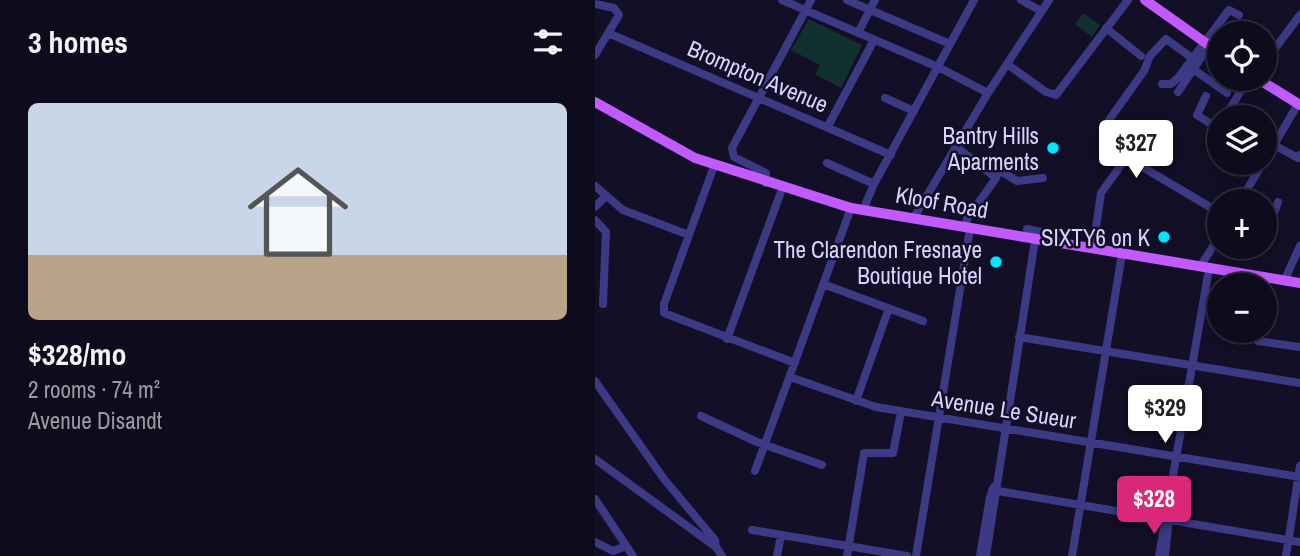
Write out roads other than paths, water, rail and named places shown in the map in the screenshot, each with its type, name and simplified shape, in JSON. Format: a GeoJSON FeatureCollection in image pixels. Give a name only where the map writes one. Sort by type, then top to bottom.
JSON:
{"type":"FeatureCollection","features":[{"type":"Feature","properties":{"kind":"main road"},"geometry":{"type":"LineString","coordinates":[[1145,0],[1206,44]]}},
{"type":"Feature","properties":{"kind":"main road"},"geometry":{"type":"LineString","coordinates":[[1277,91],[1299,105]]}},
{"type":"Feature","properties":{"kind":"main road","name":"Kloof Road"},"geometry":{"type":"LineString","coordinates":[[595,102],[690,156],[714,166],[851,208],[1300,284]]}},
{"type":"Feature","properties":{"kind":"street"},"geometry":{"type":"LineString","coordinates":[[782,0],[938,67],[988,93]]}},
{"type":"Feature","properties":{"kind":"street"},"geometry":{"type":"LineString","coordinates":[[766,183],[766,173],[736,158],[732,150],[811,0]]}},
{"type":"Feature","properties":{"kind":"street"},"geometry":{"type":"LineString","coordinates":[[848,0],[950,44]]}},
{"type":"Feature","properties":{"kind":"street"},"geometry":{"type":"LineString","coordinates":[[858,33],[876,0]]}},
{"type":"Feature","properties":{"kind":"street"},"geometry":{"type":"LineString","coordinates":[[863,210],[874,184],[974,0]]}},
{"type":"Feature","properties":{"kind":"street"},"geometry":{"type":"LineString","coordinates":[[1021,0],[1041,11]]}},
{"type":"Feature","properties":{"kind":"street"},"geometry":{"type":"LineString","coordinates":[[913,219],[955,146],[1049,0]]}},
{"type":"Feature","properties":{"kind":"street"},"geometry":{"type":"LineString","coordinates":[[1007,64],[1046,92],[1056,95],[1128,0]]}},
{"type":"Feature","properties":{"kind":"street"},"geometry":{"type":"LineString","coordinates":[[1158,10],[1165,0]]}},
{"type":"Feature","properties":{"kind":"street"},"geometry":{"type":"LineString","coordinates":[[595,4],[612,8],[618,16],[595,55]]}},
{"type":"Feature","properties":{"kind":"street"},"geometry":{"type":"LineString","coordinates":[[1178,92],[1229,10],[1239,15]]}},
{"type":"Feature","properties":{"kind":"street"},"geometry":{"type":"LineString","coordinates":[[1277,48],[1300,15]]}},
{"type":"Feature","properties":{"kind":"street"},"geometry":{"type":"LineString","coordinates":[[1106,28],[1141,56]]}},
{"type":"Feature","properties":{"kind":"street","name":"Brompton Avenue"},"geometry":{"type":"LineString","coordinates":[[608,33],[891,155]]}},
{"type":"Feature","properties":{"kind":"street"},"geometry":{"type":"LineString","coordinates":[[1132,142],[1109,120],[1144,71],[1150,56],[1164,39],[1192,58]]}},
{"type":"Feature","properties":{"kind":"street"},"geometry":{"type":"LineString","coordinates":[[828,127],[874,40]]}},
{"type":"Feature","properties":{"kind":"street"},"geometry":{"type":"LineString","coordinates":[[1162,84],[1175,81],[1206,44]]}},
{"type":"Feature","properties":{"kind":"street"},"geometry":{"type":"LineString","coordinates":[[1193,69],[1227,93]]}},
{"type":"Feature","properties":{"kind":"street"},"geometry":{"type":"LineString","coordinates":[[1206,96],[1196,110],[1197,115],[1207,121]]}},
{"type":"Feature","properties":{"kind":"street"},"geometry":{"type":"LineString","coordinates":[[885,98],[914,111]]}},
{"type":"Feature","properties":{"kind":"street"},"geometry":{"type":"LineString","coordinates":[[1277,140],[1299,105]]}},
{"type":"Feature","properties":{"kind":"street"},"geometry":{"type":"LineString","coordinates":[[955,146],[996,176]]}},
{"type":"Feature","properties":{"kind":"street"},"geometry":{"type":"LineString","coordinates":[[1277,147],[1298,158],[1300,155]]}},
{"type":"Feature","properties":{"kind":"street"},"geometry":{"type":"LineString","coordinates":[[1093,249],[1101,193],[1124,161],[1134,162],[1207,205]]}},
{"type":"Feature","properties":{"kind":"street"},"geometry":{"type":"LineString","coordinates":[[827,163],[874,184]]}},
{"type":"Feature","properties":{"kind":"street"},"geometry":{"type":"LineString","coordinates":[[714,166],[664,304],[666,315],[795,363]]}},
{"type":"Feature","properties":{"kind":"street"},"geometry":{"type":"LineString","coordinates":[[916,556],[968,228],[967,219],[1002,171],[1017,181],[1042,178]]}},
{"type":"Feature","properties":{"kind":"street"},"geometry":{"type":"LineString","coordinates":[[595,186],[605,197],[627,212],[689,235]]}},
{"type":"Feature","properties":{"kind":"street"},"geometry":{"type":"LineString","coordinates":[[727,339],[782,189]]}},
{"type":"Feature","properties":{"kind":"street"},"geometry":{"type":"LineString","coordinates":[[595,207],[605,197]]}},
{"type":"Feature","properties":{"kind":"street"},"geometry":{"type":"LineString","coordinates":[[755,471],[851,208]]}},
{"type":"Feature","properties":{"kind":"street"},"geometry":{"type":"LineString","coordinates":[[595,220],[606,232],[603,304]]}},
{"type":"Feature","properties":{"kind":"street"},"geometry":{"type":"LineString","coordinates":[[980,556],[1037,240],[1041,232],[1027,229]]}},
{"type":"Feature","properties":{"kind":"street"},"geometry":{"type":"LineString","coordinates":[[1284,281],[1300,246]]}},
{"type":"Feature","properties":{"kind":"street"},"geometry":{"type":"LineString","coordinates":[[1072,556],[1122,254]]}},
{"type":"Feature","properties":{"kind":"street"},"geometry":{"type":"LineString","coordinates":[[1159,556],[1168,519],[1193,366],[1205,268],[1209,259]]}},
{"type":"Feature","properties":{"kind":"street"},"geometry":{"type":"LineString","coordinates":[[823,284],[923,321]]}},
{"type":"Feature","properties":{"kind":"street"},"geometry":{"type":"LineString","coordinates":[[856,401],[889,309]]}},
{"type":"Feature","properties":{"kind":"street"},"geometry":{"type":"LineString","coordinates":[[1019,337],[1300,383]]}},
{"type":"Feature","properties":{"kind":"street"},"geometry":{"type":"LineString","coordinates":[[1272,343],[1300,347]]}},
{"type":"Feature","properties":{"kind":"street","name":"Avenue Le Sueur"},"geometry":{"type":"LineString","coordinates":[[790,377],[856,401],[901,412],[1299,477]]}},
{"type":"Feature","properties":{"kind":"street"},"geometry":{"type":"LineString","coordinates":[[595,381],[660,474],[715,540],[716,547]]}},
{"type":"Feature","properties":{"kind":"street"},"geometry":{"type":"LineString","coordinates":[[847,556],[864,453],[893,453],[901,412]]}},
{"type":"Feature","properties":{"kind":"street"},"geometry":{"type":"LineString","coordinates":[[701,416],[764,444],[822,465]]}},
{"type":"Feature","properties":{"kind":"street"},"geometry":{"type":"LineString","coordinates":[[595,459],[716,547],[722,556]]}},
{"type":"Feature","properties":{"kind":"street"},"geometry":{"type":"LineString","coordinates":[[1286,556],[1300,466]]}},
{"type":"Feature","properties":{"kind":"street"},"geometry":{"type":"LineString","coordinates":[[994,489],[1300,542]]}},
{"type":"Feature","properties":{"kind":"street"},"geometry":{"type":"LineString","coordinates":[[986,556],[994,489]]}},
{"type":"Feature","properties":{"kind":"street"},"geometry":{"type":"LineString","coordinates":[[595,499],[633,556]]}},
{"type":"Feature","properties":{"kind":"street"},"geometry":{"type":"LineString","coordinates":[[1165,556],[1168,519]]}},
{"type":"Feature","properties":{"kind":"street"},"geometry":{"type":"LineString","coordinates":[[752,530],[907,556]]}},
{"type":"Feature","properties":{"kind":"street"},"geometry":{"type":"LineString","coordinates":[[777,556],[781,535]]}},
{"type":"Feature","properties":{"kind":"street"},"geometry":{"type":"LineString","coordinates":[[595,542],[613,551],[626,546]]}},
{"type":"Feature","properties":{"kind":"place","name":"Bantry Hills Aparments"},"geometry":{"type":"Point","coordinates":[1053,148]}},
{"type":"Feature","properties":{"kind":"place","name":"SIXTY6 on K"},"geometry":{"type":"Point","coordinates":[1164,237]}},
{"type":"Feature","properties":{"kind":"place","name":"The Clarendon Fresnaye Boutique Hotel"},"geometry":{"type":"Point","coordinates":[996,262]}}]}
